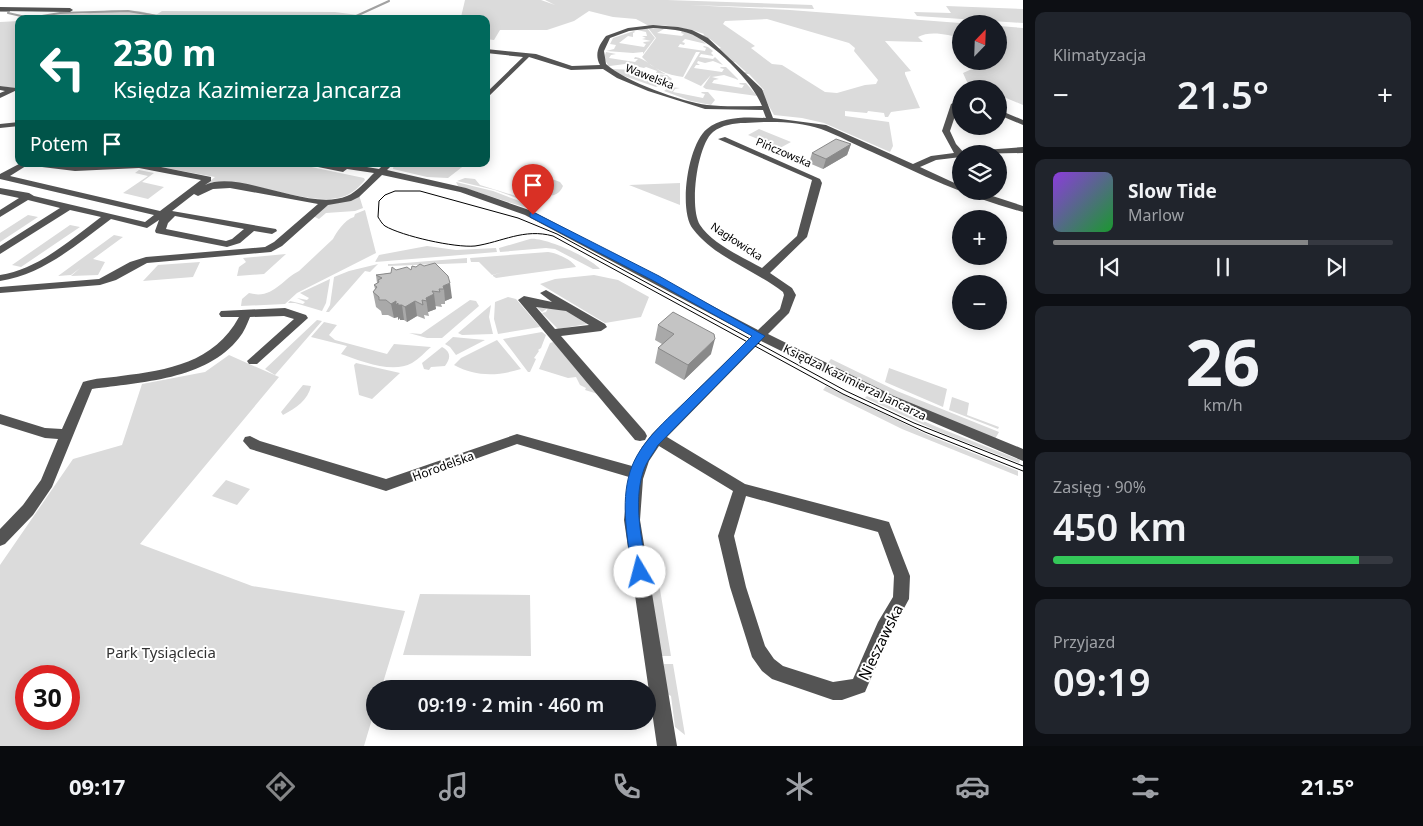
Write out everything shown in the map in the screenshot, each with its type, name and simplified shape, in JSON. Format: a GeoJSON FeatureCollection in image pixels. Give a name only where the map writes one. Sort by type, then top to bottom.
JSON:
{"type":"FeatureCollection","features":[{"type":"Feature","properties":{"kind":"street"},"geometry":{"type":"LineString","coordinates":[[0,9],[70,10]]}},
{"type":"Feature","properties":{"kind":"street"},"geometry":{"type":"LineString","coordinates":[[490,51],[528,55],[569,68],[604,67],[600,58],[604,43],[614,34],[642,28],[665,27],[692,32],[704,38],[751,83],[760,94],[770,120],[823,127],[952,185]]}},
{"type":"Feature","properties":{"kind":"street"},"geometry":{"type":"LineString","coordinates":[[490,93],[528,55]]}},
{"type":"Feature","properties":{"kind":"street","name":"Wawelska"},"geometry":{"type":"LineString","coordinates":[[604,67],[622,78],[692,104],[708,107],[766,108]]}},
{"type":"Feature","properties":{"kind":"street"},"geometry":{"type":"LineString","coordinates":[[952,115],[946,131],[952,145]]}},
{"type":"Feature","properties":{"kind":"street"},"geometry":{"type":"LineString","coordinates":[[1007,116],[1023,123]]}},
{"type":"Feature","properties":{"kind":"street","name":"Nagłowicka"},"geometry":{"type":"LineString","coordinates":[[760,336],[785,310],[790,295],[788,290],[707,238],[695,226],[693,222],[693,173],[700,143],[711,128],[729,121],[770,120]]}},
{"type":"Feature","properties":{"kind":"street"},"geometry":{"type":"LineString","coordinates":[[0,126],[15,124]]}},
{"type":"Feature","properties":{"kind":"street","name":"Pińczowska"},"geometry":{"type":"LineString","coordinates":[[722,139],[816,179],[817,183],[802,237],[763,273]]}},
{"type":"Feature","properties":{"kind":"street"},"geometry":{"type":"LineString","coordinates":[[1007,151],[1023,150]]}},
{"type":"Feature","properties":{"kind":"street"},"geometry":{"type":"LineString","coordinates":[[913,168],[934,158],[952,156]]}},
{"type":"Feature","properties":{"kind":"street"},"geometry":{"type":"LineString","coordinates":[[20,167],[2,177],[162,214]]}},
{"type":"Feature","properties":{"kind":"street"},"geometry":{"type":"LineString","coordinates":[[67,167],[96,167]]}},
{"type":"Feature","properties":{"kind":"street"},"geometry":{"type":"LineString","coordinates":[[0,191],[148,225],[208,179],[148,167]]}},
{"type":"Feature","properties":{"kind":"street","name":"Księdza Kazimierza Jancarza"},"geometry":{"type":"LineString","coordinates":[[335,167],[447,186],[504,203],[540,218],[667,284],[760,336],[882,398],[1023,456]]}},
{"type":"Feature","properties":{"kind":"street","name":"Księdza Kazimierza Jancarza"},"geometry":{"type":"LineString","coordinates":[[349,167],[378,174]]}},
{"type":"Feature","properties":{"kind":"street"},"geometry":{"type":"LineString","coordinates":[[252,227],[236,241],[227,244],[160,231],[163,222],[205,188],[223,185],[325,203],[353,196],[386,167]]}},
{"type":"Feature","properties":{"kind":"street"},"geometry":{"type":"LineString","coordinates":[[0,214],[44,187]]}},
{"type":"Feature","properties":{"kind":"street"},"geometry":{"type":"LineString","coordinates":[[0,203],[14,194]]}},
{"type":"Feature","properties":{"kind":"street"},"geometry":{"type":"LineString","coordinates":[[995,200],[1023,209]]}},
{"type":"Feature","properties":{"kind":"street"},"geometry":{"type":"LineString","coordinates":[[0,290],[105,281],[134,264],[146,260],[268,250],[278,244],[325,203]]}},
{"type":"Feature","properties":{"kind":"street"},"geometry":{"type":"LineString","coordinates":[[0,251],[68,207]]}},
{"type":"Feature","properties":{"kind":"street"},"geometry":{"type":"LineString","coordinates":[[174,212],[272,231]]}},
{"type":"Feature","properties":{"kind":"street"},"geometry":{"type":"LineString","coordinates":[[0,278],[19,275],[34,269],[109,216]]}},
{"type":"Feature","properties":{"kind":"street"},"geometry":{"type":"LineString","coordinates":[[546,293],[601,327],[552,333]]}},
{"type":"Feature","properties":{"kind":"street"},"geometry":{"type":"LineString","coordinates":[[570,308],[525,301],[640,436]]}},
{"type":"Feature","properties":{"kind":"street"},"geometry":{"type":"LineString","coordinates":[[225,314],[285,312],[302,318],[253,361]]}},
{"type":"Feature","properties":{"kind":"street"},"geometry":{"type":"LineString","coordinates":[[0,539],[25,514],[42,490],[52,472],[65,434],[87,385],[173,372],[198,365],[219,351],[242,328],[246,314]]}},
{"type":"Feature","properties":{"kind":"street"},"geometry":{"type":"LineString","coordinates":[[667,746],[632,520],[632,496],[636,473],[645,453],[657,438],[760,336]]}},
{"type":"Feature","properties":{"kind":"street"},"geometry":{"type":"LineString","coordinates":[[0,419],[45,433],[65,434]]}},
{"type":"Feature","properties":{"kind":"street","name":"Nieszawska"},"geometry":{"type":"LineString","coordinates":[[657,438],[741,489],[884,527],[902,576],[901,599],[884,628],[859,686],[842,691],[833,691],[778,673],[768,665],[758,651],[738,587],[726,536],[741,489]]}},
{"type":"Feature","properties":{"kind":"street","name":"Horodelska"},"geometry":{"type":"LineString","coordinates":[[250,441],[255,445],[386,485],[516,439],[636,473]]}},
{"type":"Feature","properties":{"kind":"green space"},"geometry":{"type":"Polygon","coordinates":[[[465,0],[541,0],[555,5],[545,0],[667,0],[812,5],[814,9],[689,5],[790,10],[952,22],[952,36],[934,33],[918,37],[923,42],[885,41],[911,71],[905,72],[905,74],[920,108],[891,112],[888,117],[885,117],[884,113],[845,111],[845,116],[889,122],[893,146],[890,152],[824,123],[774,115],[760,90],[764,90],[749,74],[742,73],[746,72],[735,62],[732,63],[717,49],[721,48],[703,36],[704,34],[692,30],[662,25],[649,26],[636,19],[613,17],[589,11],[574,21],[547,30],[500,30],[494,40],[490,40],[490,15],[461,15],[465,0]],[[767,19],[725,21],[723,24],[755,46],[751,48],[772,64],[782,65],[825,92],[837,93],[876,84],[878,80],[854,51],[855,48],[849,43],[767,19]]]}},
{"type":"Feature","properties":{"kind":"green space"},"geometry":{"type":"Polygon","coordinates":[[[946,6],[1023,9],[1023,23],[1008,22],[1008,15],[952,15],[952,18],[917,16],[914,12],[951,13],[946,6]]]}},
{"type":"Feature","properties":{"kind":"green space"},"geometry":{"type":"Polygon","coordinates":[[[112,10],[139,11],[156,15],[51,15],[82,14],[112,10]]]}},
{"type":"Feature","properties":{"kind":"green space"},"geometry":{"type":"Polygon","coordinates":[[[162,11],[335,12],[358,15],[156,15],[162,11]]]}},
{"type":"Feature","properties":{"kind":"green space"},"geometry":{"type":"Polygon","coordinates":[[[15,21],[15,88],[0,86],[0,22],[15,21]]]}},
{"type":"Feature","properties":{"kind":"green space"},"geometry":{"type":"Polygon","coordinates":[[[1008,27],[1023,28],[1023,105],[1007,98],[1007,80],[966,80],[963,73],[970,70],[1008,70],[1008,27]]]}},
{"type":"Feature","properties":{"kind":"green space"},"geometry":{"type":"Polygon","coordinates":[[[647,28],[655,38],[643,54],[643,52],[606,51],[614,49],[616,45],[610,44],[613,38],[634,31],[633,37],[628,36],[619,43],[644,47],[646,44],[644,42],[651,41],[642,39],[646,38],[642,36],[647,36],[646,32],[637,30],[647,28]]]}},
{"type":"Feature","properties":{"kind":"green space"},"geometry":{"type":"Polygon","coordinates":[[[648,28],[664,29],[657,33],[682,36],[684,34],[681,33],[682,31],[697,36],[706,44],[685,39],[682,42],[685,43],[684,45],[680,44],[678,47],[705,51],[706,48],[703,47],[708,47],[713,51],[711,53],[714,56],[701,54],[699,57],[713,59],[715,57],[723,65],[713,61],[705,63],[698,61],[697,63],[700,65],[696,65],[694,68],[722,72],[724,69],[720,68],[726,67],[739,80],[724,75],[712,77],[719,79],[714,80],[712,83],[742,88],[744,85],[739,84],[746,83],[757,96],[706,89],[703,87],[711,75],[701,86],[684,78],[700,52],[696,52],[683,77],[671,75],[656,68],[642,57],[656,38],[648,28]]]}},
{"type":"Feature","properties":{"kind":"green space"},"geometry":{"type":"Polygon","coordinates":[[[606,52],[616,54],[611,55],[609,58],[635,62],[638,59],[634,59],[635,57],[639,58],[666,74],[656,73],[657,71],[646,67],[625,64],[609,67],[604,58],[606,52]]]}},
{"type":"Feature","properties":{"kind":"green space"},"geometry":{"type":"Polygon","coordinates":[[[611,69],[635,70],[630,71],[628,74],[655,79],[658,76],[654,75],[656,74],[667,75],[672,79],[668,84],[664,83],[656,87],[624,76],[611,69]]]}},
{"type":"Feature","properties":{"kind":"green space"},"geometry":{"type":"Polygon","coordinates":[[[670,87],[680,88],[675,89],[673,92],[703,98],[705,94],[701,93],[708,92],[715,100],[711,105],[691,101],[664,91],[670,87]]]}},
{"type":"Feature","properties":{"kind":"green space"},"geometry":{"type":"Polygon","coordinates":[[[759,129],[791,142],[780,148],[748,135],[759,129]]]}},
{"type":"Feature","properties":{"kind":"green space"},"geometry":{"type":"Polygon","coordinates":[[[160,167],[311,167],[364,178],[365,180],[351,193],[331,199],[297,196],[224,182],[209,183],[209,185],[199,190],[215,177],[160,167]]]}},
{"type":"Feature","properties":{"kind":"green space"},"geometry":{"type":"Polygon","coordinates":[[[393,167],[462,167],[448,178],[427,177],[393,169],[393,167]]]}},
{"type":"Feature","properties":{"kind":"green space"},"geometry":{"type":"Polygon","coordinates":[[[139,170],[154,173],[142,182],[164,187],[148,199],[123,193],[148,176],[135,173],[139,170]]]}},
{"type":"Feature","properties":{"kind":"green space"},"geometry":{"type":"Polygon","coordinates":[[[465,178],[475,179],[480,185],[516,196],[531,196],[537,199],[540,204],[538,206],[495,190],[457,181],[465,178]]]}},
{"type":"Feature","properties":{"kind":"green space"},"geometry":{"type":"Polygon","coordinates":[[[552,179],[560,182],[563,186],[555,195],[543,195],[519,186],[552,179]]]}},
{"type":"Feature","properties":{"kind":"green space"},"geometry":{"type":"Polygon","coordinates":[[[456,182],[493,191],[537,208],[527,208],[458,186],[456,182]]]}},
{"type":"Feature","properties":{"kind":"green space"},"geometry":{"type":"Polygon","coordinates":[[[680,183],[680,205],[629,185],[680,183]]]}},
{"type":"Feature","properties":{"kind":"green space"},"geometry":{"type":"Polygon","coordinates":[[[359,195],[363,208],[355,211],[326,213],[319,219],[313,216],[327,204],[359,195]]]}},
{"type":"Feature","properties":{"kind":"green space"},"geometry":{"type":"Polygon","coordinates":[[[365,210],[376,253],[297,293],[285,304],[241,306],[242,299],[249,293],[265,294],[277,288],[299,271],[333,239],[344,224],[354,217],[355,214],[365,210]]]}},
{"type":"Feature","properties":{"kind":"green space"},"geometry":{"type":"Polygon","coordinates":[[[28,215],[38,217],[0,242],[0,233],[28,215]]]}},
{"type":"Feature","properties":{"kind":"green space"},"geometry":{"type":"Polygon","coordinates":[[[70,225],[80,227],[21,267],[12,265],[70,225]]]}},
{"type":"Feature","properties":{"kind":"green space"},"geometry":{"type":"Polygon","coordinates":[[[114,235],[123,237],[93,259],[105,262],[98,275],[71,276],[80,268],[71,275],[58,276],[114,235]]]}},
{"type":"Feature","properties":{"kind":"green space"},"geometry":{"type":"Polygon","coordinates":[[[530,239],[546,241],[567,249],[587,259],[600,269],[593,269],[555,249],[500,252],[499,248],[530,239]]]}},
{"type":"Feature","properties":{"kind":"green space"},"geometry":{"type":"Polygon","coordinates":[[[427,246],[456,250],[496,248],[497,252],[375,262],[379,255],[427,246]]]}},
{"type":"Feature","properties":{"kind":"green space"},"geometry":{"type":"Polygon","coordinates":[[[548,252],[564,257],[576,267],[496,278],[493,275],[503,272],[492,275],[479,262],[471,262],[470,258],[548,252]]]}},
{"type":"Feature","properties":{"kind":"green space"},"geometry":{"type":"Polygon","coordinates":[[[286,254],[264,274],[237,276],[239,267],[246,262],[243,258],[286,254]]]}},
{"type":"Feature","properties":{"kind":"green space"},"geometry":{"type":"Polygon","coordinates":[[[467,258],[467,263],[388,266],[388,264],[467,258]]]}},
{"type":"Feature","properties":{"kind":"green space"},"geometry":{"type":"Polygon","coordinates":[[[200,262],[193,277],[143,281],[158,265],[200,262]]]}},
{"type":"Feature","properties":{"kind":"green space"},"geometry":{"type":"Polygon","coordinates":[[[378,264],[370,272],[365,271],[329,312],[326,312],[330,305],[334,277],[349,271],[378,264]]]}},
{"type":"Feature","properties":{"kind":"green space"},"geometry":{"type":"Polygon","coordinates":[[[594,275],[618,280],[649,297],[641,317],[605,323],[540,284],[555,279],[594,275]]]}},
{"type":"Feature","properties":{"kind":"green space"},"geometry":{"type":"Polygon","coordinates":[[[330,279],[326,303],[322,311],[295,303],[288,303],[290,301],[303,304],[305,302],[297,298],[307,300],[309,298],[300,293],[330,279]]]}},
{"type":"Feature","properties":{"kind":"green space"},"geometry":{"type":"Polygon","coordinates":[[[508,297],[516,299],[540,327],[498,334],[494,319],[495,302],[508,297]]]}},
{"type":"Feature","properties":{"kind":"green space"},"geometry":{"type":"Polygon","coordinates":[[[470,300],[476,301],[479,306],[442,338],[427,338],[409,333],[421,334],[470,300]]]}},
{"type":"Feature","properties":{"kind":"green space"},"geometry":{"type":"Polygon","coordinates":[[[491,305],[489,317],[493,334],[462,335],[458,333],[491,305]]]}},
{"type":"Feature","properties":{"kind":"green space"},"geometry":{"type":"Polygon","coordinates":[[[537,307],[548,308],[542,312],[537,307]]]}},
{"type":"Feature","properties":{"kind":"green space"},"geometry":{"type":"Polygon","coordinates":[[[548,308],[565,310],[587,324],[558,329],[542,313],[546,312],[548,308]]]}},
{"type":"Feature","properties":{"kind":"green space"},"geometry":{"type":"Polygon","coordinates":[[[317,320],[322,321],[275,375],[265,369],[317,320]]]}},
{"type":"Feature","properties":{"kind":"green space"},"geometry":{"type":"Polygon","coordinates":[[[324,322],[337,325],[329,335],[335,340],[387,354],[394,344],[431,347],[415,361],[404,366],[386,367],[377,365],[341,354],[347,346],[311,337],[324,322]]]}},
{"type":"Feature","properties":{"kind":"green space"},"geometry":{"type":"Polygon","coordinates":[[[542,332],[546,335],[541,348],[534,358],[536,359],[530,372],[528,372],[503,339],[542,332]]]}},
{"type":"Feature","properties":{"kind":"green space"},"geometry":{"type":"Polygon","coordinates":[[[453,337],[485,340],[456,355],[445,344],[453,337]]]}},
{"type":"Feature","properties":{"kind":"green space"},"geometry":{"type":"Polygon","coordinates":[[[497,340],[521,369],[487,374],[471,372],[454,365],[461,358],[497,340]]]}},
{"type":"Feature","properties":{"kind":"green space"},"geometry":{"type":"Polygon","coordinates":[[[553,342],[598,394],[585,390],[586,388],[580,385],[576,377],[568,378],[539,369],[550,343],[553,342]]]}},
{"type":"Feature","properties":{"kind":"green space"},"geometry":{"type":"Polygon","coordinates":[[[442,347],[449,355],[445,366],[431,367],[429,370],[424,369],[422,363],[442,347]]]}},
{"type":"Feature","properties":{"kind":"green space","name":"Park Tysiąclecia"},"geometry":{"type":"Polygon","coordinates":[[[229,355],[279,377],[140,544],[252,586],[405,611],[384,680],[366,680],[366,730],[369,730],[364,746],[0,746],[0,565],[73,459],[122,445],[142,384],[205,372],[229,355]]]}},
{"type":"Feature","properties":{"kind":"green space"},"geometry":{"type":"Polygon","coordinates":[[[831,359],[897,391],[999,432],[995,439],[927,411],[837,370],[828,363],[831,359]]]}},
{"type":"Feature","properties":{"kind":"green space"},"geometry":{"type":"Polygon","coordinates":[[[356,363],[400,373],[372,399],[359,395],[354,365],[356,363]]]}},
{"type":"Feature","properties":{"kind":"green space"},"geometry":{"type":"Polygon","coordinates":[[[889,368],[947,389],[943,407],[885,382],[889,368]]]}},
{"type":"Feature","properties":{"kind":"green space"},"geometry":{"type":"Polygon","coordinates":[[[303,385],[311,386],[307,395],[297,406],[283,415],[281,412],[303,385]]]}},
{"type":"Feature","properties":{"kind":"green space"},"geometry":{"type":"Polygon","coordinates":[[[826,386],[928,435],[1018,471],[1018,476],[902,429],[823,390],[826,386]]]}},
{"type":"Feature","properties":{"kind":"green space"},"geometry":{"type":"Polygon","coordinates":[[[867,396],[937,427],[1020,460],[1019,463],[937,431],[865,398],[867,396]]]}},
{"type":"Feature","properties":{"kind":"green space"},"geometry":{"type":"Polygon","coordinates":[[[952,397],[969,403],[967,415],[999,427],[998,429],[949,410],[952,397]]]}},
{"type":"Feature","properties":{"kind":"green space"},"geometry":{"type":"Polygon","coordinates":[[[226,480],[250,489],[237,505],[212,496],[226,480]]]}},
{"type":"Feature","properties":{"kind":"green space"},"geometry":{"type":"Polygon","coordinates":[[[655,559],[671,656],[661,656],[644,560],[655,559]]]}},
{"type":"Feature","properties":{"kind":"green space"},"geometry":{"type":"Polygon","coordinates":[[[420,594],[530,595],[531,656],[403,655],[420,594]]]}},
{"type":"Feature","properties":{"kind":"green space"},"geometry":{"type":"Polygon","coordinates":[[[664,664],[673,664],[685,735],[675,727],[671,696],[664,692],[664,664]]]}},
{"type":"Feature","properties":{"kind":"building"},"geometry":{"type":"Polygon","coordinates":[[[836,139],[851,144],[826,159],[812,153],[836,139]]]}},
{"type":"Feature","properties":{"kind":"building"},"geometry":{"type":"Polygon","coordinates":[[[435,263],[448,276],[450,283],[443,286],[444,289],[439,289],[440,292],[432,291],[434,294],[426,298],[427,301],[422,300],[423,305],[415,301],[405,307],[398,305],[398,303],[396,305],[396,301],[391,304],[386,300],[379,300],[379,297],[373,292],[377,287],[374,285],[382,278],[376,275],[391,273],[392,267],[396,270],[407,267],[411,270],[412,266],[416,267],[420,264],[424,266],[435,263]]]}},
{"type":"Feature","properties":{"kind":"building"},"geometry":{"type":"Polygon","coordinates":[[[673,312],[714,334],[715,339],[688,365],[658,348],[674,334],[658,325],[673,312]]]}},
{"type":"Feature","properties":{"kind":"waterway"},"geometry":{"type":"LineString","coordinates":[[358,15],[389,1]]}},
{"type":"Feature","properties":{"kind":"waterway"},"geometry":{"type":"LineString","coordinates":[[0,11],[9,11],[8,13],[17,15]]}},
{"type":"Feature","properties":{"kind":"waterway"},"geometry":{"type":"LineString","coordinates":[[48,15],[128,11],[152,15]]}},
{"type":"Feature","properties":{"kind":"tram line"},"geometry":{"type":"LineString","coordinates":[[1023,466],[914,423],[846,391],[557,234],[518,218],[420,191],[395,191],[385,195],[379,201],[378,217],[385,226],[403,234],[442,243],[475,246],[513,236],[532,234],[553,236],[843,394],[925,432],[1023,471]]}},
{"type":"Feature","properties":{"kind":"route"},"geometry":{"type":"LineString","coordinates":[[533,215],[656,278],[760,336],[650,446],[641,462],[636,473],[632,496],[632,520],[640,572]]}}]}
